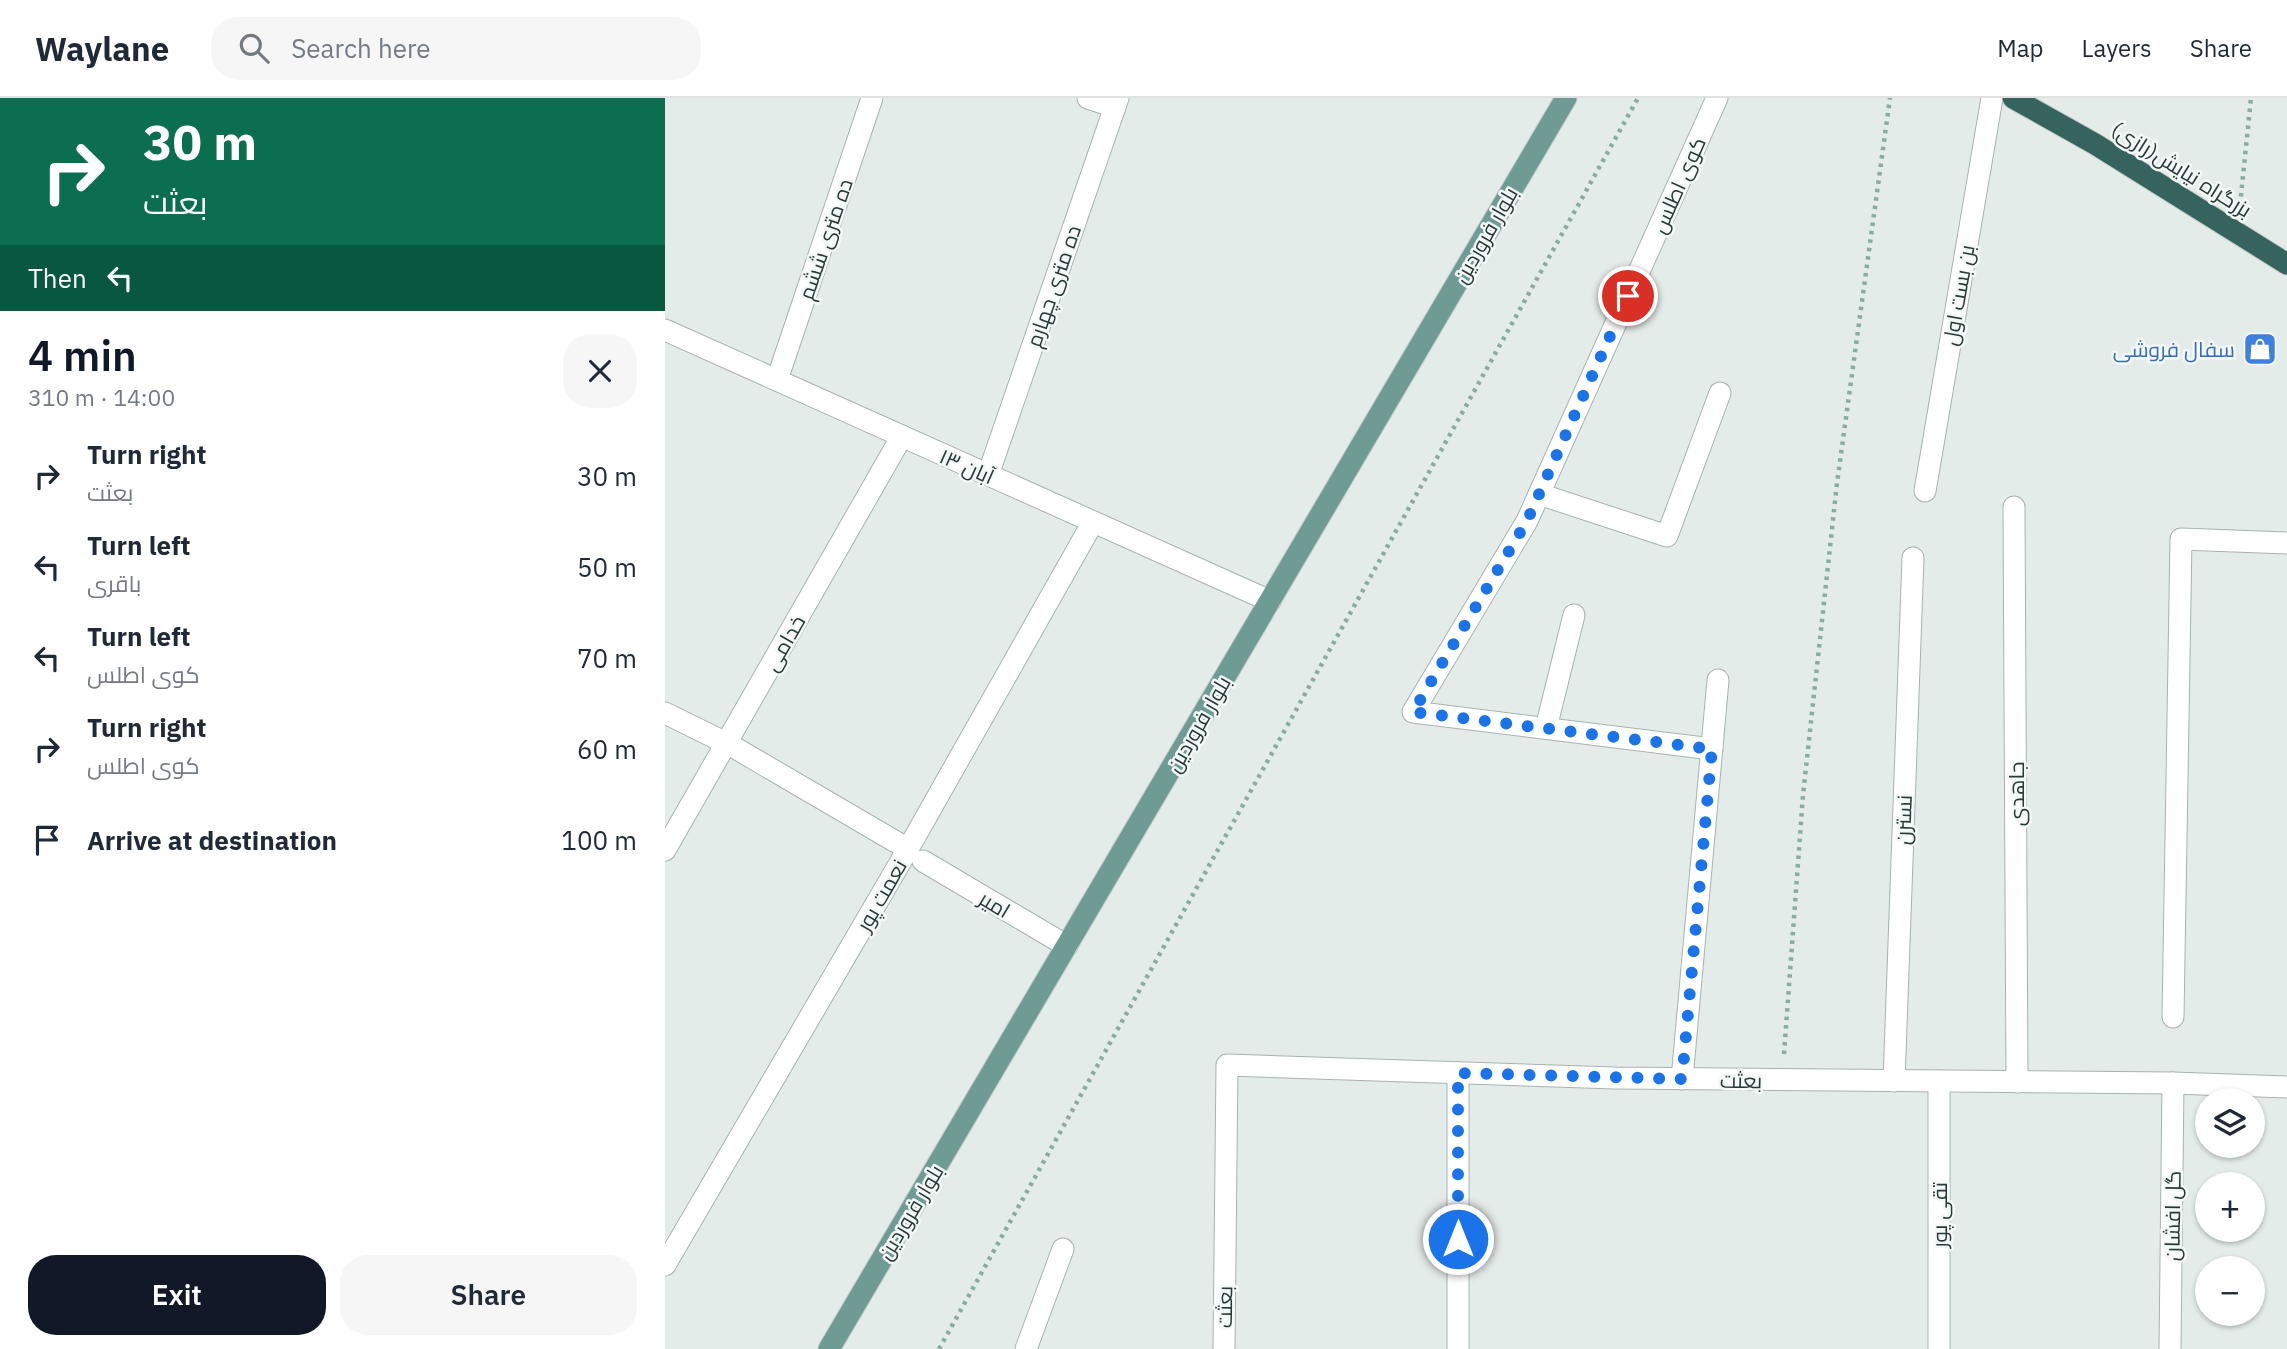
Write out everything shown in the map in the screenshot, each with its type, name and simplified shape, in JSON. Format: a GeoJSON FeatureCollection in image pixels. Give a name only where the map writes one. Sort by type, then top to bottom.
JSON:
{"type":"FeatureCollection","features":[{"type":"Feature","properties":{"kind":"highway","name":"بزرگراه نیایش(رازی)"},"geometry":{"type":"LineString","coordinates":[[2013,98],[2095,144],[2287,264]]}},
{"type":"Feature","properties":{"kind":"main road","name":"بلوار فروردین"},"geometry":{"type":"LineString","coordinates":[[829,1349],[1566,98]]}},
{"type":"Feature","properties":{"kind":"street","name":"ده متری ششم"},"geometry":{"type":"LineString","coordinates":[[777,380],[872,98]]}},
{"type":"Feature","properties":{"kind":"street"},"geometry":{"type":"LineString","coordinates":[[1088,98],[1116,102]]}},
{"type":"Feature","properties":{"kind":"street","name":"کوی اطلس"},"geometry":{"type":"LineString","coordinates":[[1712,749],[1413,712],[1527,521],[1717,98]]}},
{"type":"Feature","properties":{"kind":"street","name":"بن بست اول"},"geometry":{"type":"LineString","coordinates":[[1925,491],[1992,98]]}},
{"type":"Feature","properties":{"kind":"street","name":"ده متری چهارم"},"geometry":{"type":"LineString","coordinates":[[988,475],[1116,102]]}},
{"type":"Feature","properties":{"kind":"street","name":"۱۳ آبان"},"geometry":{"type":"LineString","coordinates":[[665,330],[1270,601]]}},
{"type":"Feature","properties":{"kind":"street"},"geometry":{"type":"LineString","coordinates":[[1539,494],[1667,536],[1720,393]]}},
{"type":"Feature","properties":{"kind":"street","name":"خدامی"},"geometry":{"type":"LineString","coordinates":[[665,850],[731,746],[902,436]]}},
{"type":"Feature","properties":{"kind":"street","name":"جاهدی"},"geometry":{"type":"LineString","coordinates":[[2014,507],[2017,1082]]}},
{"type":"Feature","properties":{"kind":"street","name":"نعمت پور"},"geometry":{"type":"LineString","coordinates":[[665,1265],[915,855],[1093,522]]}},
{"type":"Feature","properties":{"kind":"street"},"geometry":{"type":"LineString","coordinates":[[2173,1017],[2181,539],[2287,544]]}},
{"type":"Feature","properties":{"kind":"street","name":"نسترن"},"geometry":{"type":"LineString","coordinates":[[1894,1081],[1913,558]]}},
{"type":"Feature","properties":{"kind":"street"},"geometry":{"type":"LineString","coordinates":[[1546,729],[1574,615]]}},
{"type":"Feature","properties":{"kind":"street"},"geometry":{"type":"LineString","coordinates":[[1682,1079],[1718,680]]}},
{"type":"Feature","properties":{"kind":"street","name":"امیر"},"geometry":{"type":"LineString","coordinates":[[665,713],[731,746],[1066,946]]}},
{"type":"Feature","properties":{"kind":"street","name":"بعثت"},"geometry":{"type":"LineString","coordinates":[[1224,1349],[1227,1065],[1682,1079],[2173,1083],[2287,1087]]}},
{"type":"Feature","properties":{"kind":"street"},"geometry":{"type":"LineString","coordinates":[[1458,1073],[1458,1349]]}},
{"type":"Feature","properties":{"kind":"street","name":"تقی پور"},"geometry":{"type":"LineString","coordinates":[[1939,1081],[1939,1349]]}},
{"type":"Feature","properties":{"kind":"street","name":"گل افشان"},"geometry":{"type":"LineString","coordinates":[[2170,1349],[2173,1083]]}},
{"type":"Feature","properties":{"kind":"street"},"geometry":{"type":"LineString","coordinates":[[1026,1349],[1063,1249]]}},
{"type":"Feature","properties":{"kind":"path"},"geometry":{"type":"LineString","coordinates":[[939,1349],[1638,98]]}},
{"type":"Feature","properties":{"kind":"path"},"geometry":{"type":"LineString","coordinates":[[1782,1081],[1803,794],[1837,483],[1889,98]]}},
{"type":"Feature","properties":{"kind":"path"},"geometry":{"type":"LineString","coordinates":[[2226,225],[2240,208],[2252,98]]}},
{"type":"Feature","properties":{"kind":"place","name":"سفال فروشی"},"geometry":{"type":"Point","coordinates":[2260,349]}},
{"type":"Feature","properties":{"kind":"route"},"geometry":{"type":"LineString","coordinates":[[1458,1239],[1458,1073],[1682,1079],[1712,749],[1413,712],[1527,521],[1628,296]]}}]}
